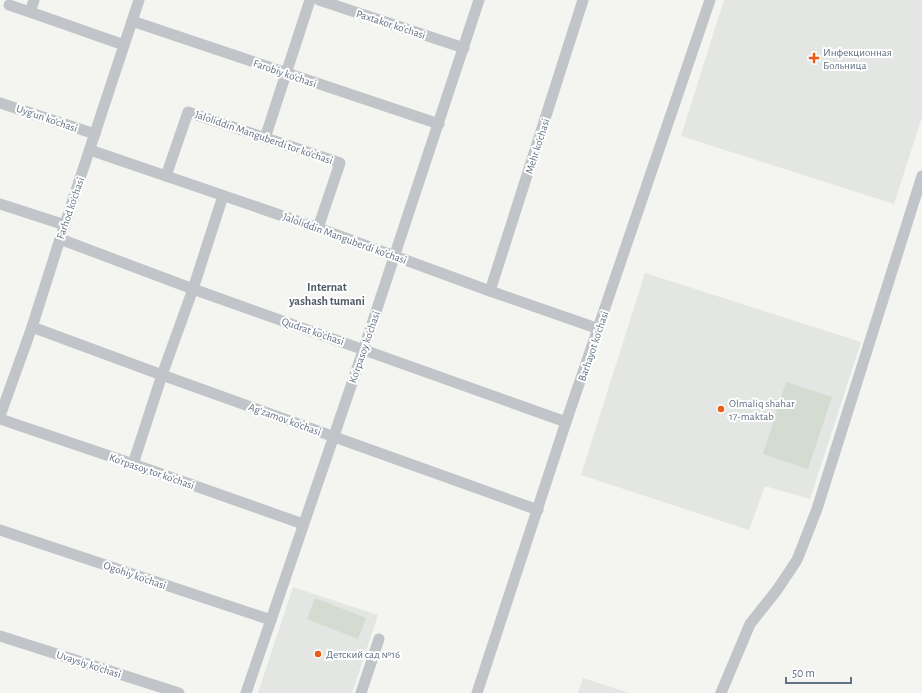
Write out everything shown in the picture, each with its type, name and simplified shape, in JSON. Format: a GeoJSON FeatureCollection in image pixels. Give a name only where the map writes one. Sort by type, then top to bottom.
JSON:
{"type":"FeatureCollection","features":[{"type":"Feature","properties":{"kind":"street"},"geometry":{"type":"LineString","coordinates":[[30,12],[34,0]]}},
{"type":"Feature","properties":{"kind":"street","name":"Farhod ko'chasi"},"geometry":{"type":"LineString","coordinates":[[0,418],[32,327],[139,0]]}},
{"type":"Feature","properties":{"kind":"street"},"geometry":{"type":"LineString","coordinates":[[265,138],[310,0]]}},
{"type":"Feature","properties":{"kind":"street","name":"Paxtakor ko'chasi"},"geometry":{"type":"LineString","coordinates":[[319,0],[464,48]]}},
{"type":"Feature","properties":{"kind":"street","name":"Ko‘rpasoy ko'chasi"},"geometry":{"type":"LineString","coordinates":[[246,693],[364,348],[479,0]]}},
{"type":"Feature","properties":{"kind":"street","name":"Mehr ko'chasi"},"geometry":{"type":"LineString","coordinates":[[490,291],[583,0]]}},
{"type":"Feature","properties":{"kind":"street","name":"Barhayot ko'chasi"},"geometry":{"type":"LineString","coordinates":[[478,693],[566,422],[710,0]]}},
{"type":"Feature","properties":{"kind":"street"},"geometry":{"type":"LineString","coordinates":[[9,5],[124,45]]}},
{"type":"Feature","properties":{"kind":"street","name":"Farobiy ko'chasi"},"geometry":{"type":"LineString","coordinates":[[132,21],[286,74],[439,124]]}},
{"type":"Feature","properties":{"kind":"street","name":"Uyg‘un ko'chasi"},"geometry":{"type":"LineString","coordinates":[[0,102],[95,134]]}},
{"type":"Feature","properties":{"kind":"street","name":"Jaloliddin Manguberdi tor ko'chasi"},"geometry":{"type":"LineString","coordinates":[[166,176],[188,112],[340,163],[318,228]]}},
{"type":"Feature","properties":{"kind":"street","name":"Jaloliddin Manguberdi ko'chasi"},"geometry":{"type":"LineString","coordinates":[[90,150],[318,228],[599,329]]}},
{"type":"Feature","properties":{"kind":"street"},"geometry":{"type":"LineString","coordinates":[[721,693],[750,624],[778,590],[797,560],[817,509],[922,176]]}},
{"type":"Feature","properties":{"kind":"street"},"geometry":{"type":"LineString","coordinates":[[133,464],[223,196]]}},
{"type":"Feature","properties":{"kind":"street"},"geometry":{"type":"LineString","coordinates":[[0,204],[65,225]]}},
{"type":"Feature","properties":{"kind":"street","name":"Qudrat ko'chasi"},"geometry":{"type":"LineString","coordinates":[[60,239],[193,289],[364,348],[566,422]]}},
{"type":"Feature","properties":{"kind":"street","name":"Ag‘zamov ko'chasi"},"geometry":{"type":"LineString","coordinates":[[32,327],[538,510]]}},
{"type":"Feature","properties":{"kind":"street","name":"Ko‘rpasoy tor ko'chasi"},"geometry":{"type":"LineString","coordinates":[[0,418],[303,524]]}},
{"type":"Feature","properties":{"kind":"street","name":"Ogohiy ko'chasi"},"geometry":{"type":"LineString","coordinates":[[0,530],[271,620]]}},
{"type":"Feature","properties":{"kind":"street","name":"Uvaysiy ko'chasi"},"geometry":{"type":"LineString","coordinates":[[0,636],[179,693]]}},
{"type":"Feature","properties":{"kind":"street"},"geometry":{"type":"LineString","coordinates":[[361,693],[379,638]]}},
{"type":"Feature","properties":{"kind":"shaded area","name":"Инфекционная Больница"},"geometry":{"type":"Polygon","coordinates":[[[724,0],[922,0],[922,117],[894,204],[681,136],[724,0]]]}},
{"type":"Feature","properties":{"kind":"shaded area","name":"Olmaliq shahar 17-maktab"},"geometry":{"type":"Polygon","coordinates":[[[645,273],[861,342],[810,499],[765,486],[749,530],[581,475],[645,273]]]}},
{"type":"Feature","properties":{"kind":"shaded area"},"geometry":{"type":"Polygon","coordinates":[[[786,382],[832,397],[808,469],[763,454],[786,382]]]}},
{"type":"Feature","properties":{"kind":"shaded area","name":"Детский сад №16"},"geometry":{"type":"Polygon","coordinates":[[[293,587],[378,615],[352,693],[258,693],[293,587]]]}},
{"type":"Feature","properties":{"kind":"shaded area"},"geometry":{"type":"Polygon","coordinates":[[[315,598],[366,618],[358,639],[307,619],[315,598]]]}},
{"type":"Feature","properties":{"kind":"shaded area"},"geometry":{"type":"Polygon","coordinates":[[[583,678],[629,693],[578,693],[583,678]]]}},
{"type":"Feature","properties":{"kind":"place","name":"Инфекционная Больница"},"geometry":{"type":"Point","coordinates":[814,58]}},
{"type":"Feature","properties":{"kind":"place","name":"Olmaliq shahar 17-maktab"},"geometry":{"type":"Point","coordinates":[721,409]}},
{"type":"Feature","properties":{"kind":"place","name":"Детский сад №16"},"geometry":{"type":"Point","coordinates":[318,654]}},
{"type":"Feature","properties":{"kind":"district","name":"Internat yashash tumani"},"geometry":{"type":"Point","coordinates":[327,294]}}]}
